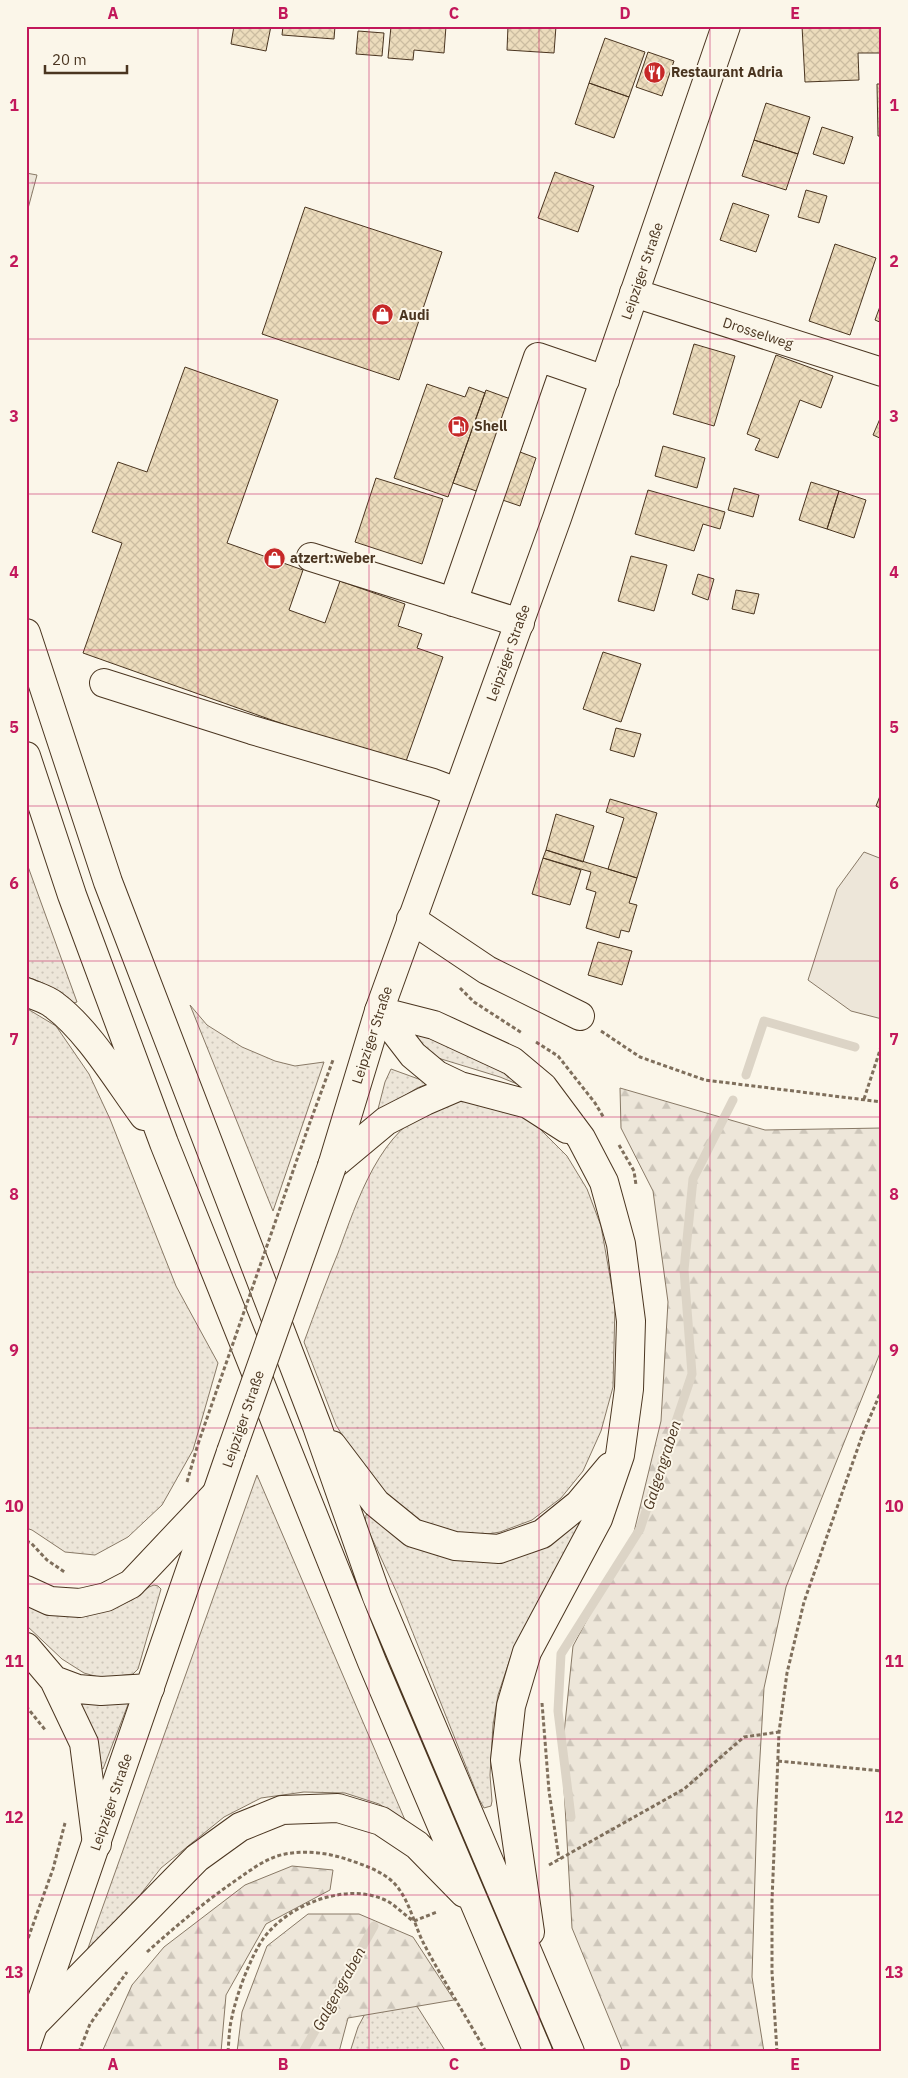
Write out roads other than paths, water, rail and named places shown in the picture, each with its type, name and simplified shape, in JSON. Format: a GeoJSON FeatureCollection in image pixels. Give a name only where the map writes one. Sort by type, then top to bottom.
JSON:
{"type":"FeatureCollection","features":[{"type":"Feature","properties":{"kind":"main road","name":"Leipziger Straße"},"geometry":{"type":"LineString","coordinates":[[30,2034],[216,1494],[332,1166],[379,1011],[520,623],[726,26]]}},
{"type":"Feature","properties":{"kind":"main road","name":"Drosselweg"},"geometry":{"type":"LineString","coordinates":[[634,293],[882,372]]}},
{"type":"Feature","properties":{"kind":"main road"},"geometry":{"type":"LineString","coordinates":[[453,602],[538,357],[605,380]]}},
{"type":"Feature","properties":{"kind":"main road"},"geometry":{"type":"LineString","coordinates":[[311,557],[520,623]]}},
{"type":"Feature","properties":{"kind":"main road"},"geometry":{"type":"LineString","coordinates":[[26,633],[108,882],[317,1426],[377,1596],[570,2052]]}},
{"type":"Feature","properties":{"kind":"main road"},"geometry":{"type":"LineString","coordinates":[[104,683],[252,730],[433,783],[457,792]]}},
{"type":"Feature","properties":{"kind":"main road"},"geometry":{"type":"LineString","coordinates":[[26,756],[72,895],[164,1143],[372,1662],[538,2052]]}},
{"type":"Feature","properties":{"kind":"main road"},"geometry":{"type":"LineString","coordinates":[[411,919],[487,970],[580,1016]]}},
{"type":"Feature","properties":{"kind":"main road"},"geometry":{"type":"LineString","coordinates":[[26,992],[53,1004],[79,1029],[164,1143]]}},
{"type":"Feature","properties":{"kind":"main road"},"geometry":{"type":"LineString","coordinates":[[379,1011],[434,1025],[512,1061],[543,1087],[581,1138],[604,1182],[623,1254],[631,1321],[629,1390],[620,1455],[598,1519],[527,1652],[512,1706],[506,1760],[535,1968]]}},
{"type":"Feature","properties":{"kind":"main road"},"geometry":{"type":"LineString","coordinates":[[379,1011],[414,1055],[437,1075],[460,1086],[528,1104],[581,1138]]}},
{"type":"Feature","properties":{"kind":"main road"},"geometry":{"type":"LineString","coordinates":[[332,1166],[386,1121],[460,1086]]}},
{"type":"Feature","properties":{"kind":"main road"},"geometry":{"type":"LineString","coordinates":[[317,1426],[376,1503],[413,1533],[455,1546],[499,1549],[542,1534],[579,1504],[620,1455]]}},
{"type":"Feature","properties":{"kind":"main road"},"geometry":{"type":"LineString","coordinates":[[26,1590],[50,1601],[80,1603],[106,1597],[131,1584],[216,1494]]}},
{"type":"Feature","properties":{"kind":"main road"},"geometry":{"type":"LineString","coordinates":[[26,1647],[54,1680],[84,1743],[97,1844]]}},
{"type":"Feature","properties":{"kind":"main road"},"geometry":{"type":"LineString","coordinates":[[54,1680],[78,1689],[101,1691],[150,1688]]}},
{"type":"Feature","properties":{"kind":"main road"},"geometry":{"type":"LineString","coordinates":[[30,2034],[197,1858],[240,1827],[282,1810],[338,1808],[381,1821],[417,1845],[476,1906]]}},
{"type":"Feature","properties":{"kind":"waterway","name":"Galgengraben"},"geometry":{"type":"LineString","coordinates":[[746,1075],[764,1021],[855,1047]]}},
{"type":"Feature","properties":{"kind":"waterway","name":"Galgengraben"},"geometry":{"type":"LineString","coordinates":[[571,1817],[558,1711],[561,1654],[640,1529],[692,1374],[684,1270],[693,1179],[733,1100]]}},
{"type":"Feature","properties":{"kind":"waterway","name":"Galgengraben"},"geometry":{"type":"LineString","coordinates":[[303,2052],[374,1926]]}},
{"type":"Feature","properties":{"kind":"place","name":"Restaurant Adria"},"geometry":{"type":"Point","coordinates":[655,72]}},
{"type":"Feature","properties":{"kind":"place","name":"Audi"},"geometry":{"type":"Point","coordinates":[383,315]}},
{"type":"Feature","properties":{"kind":"place","name":"Shell"},"geometry":{"type":"Point","coordinates":[458,426]}},
{"type":"Feature","properties":{"kind":"place","name":"atzert:weber"},"geometry":{"type":"Point","coordinates":[274,558]}}]}
